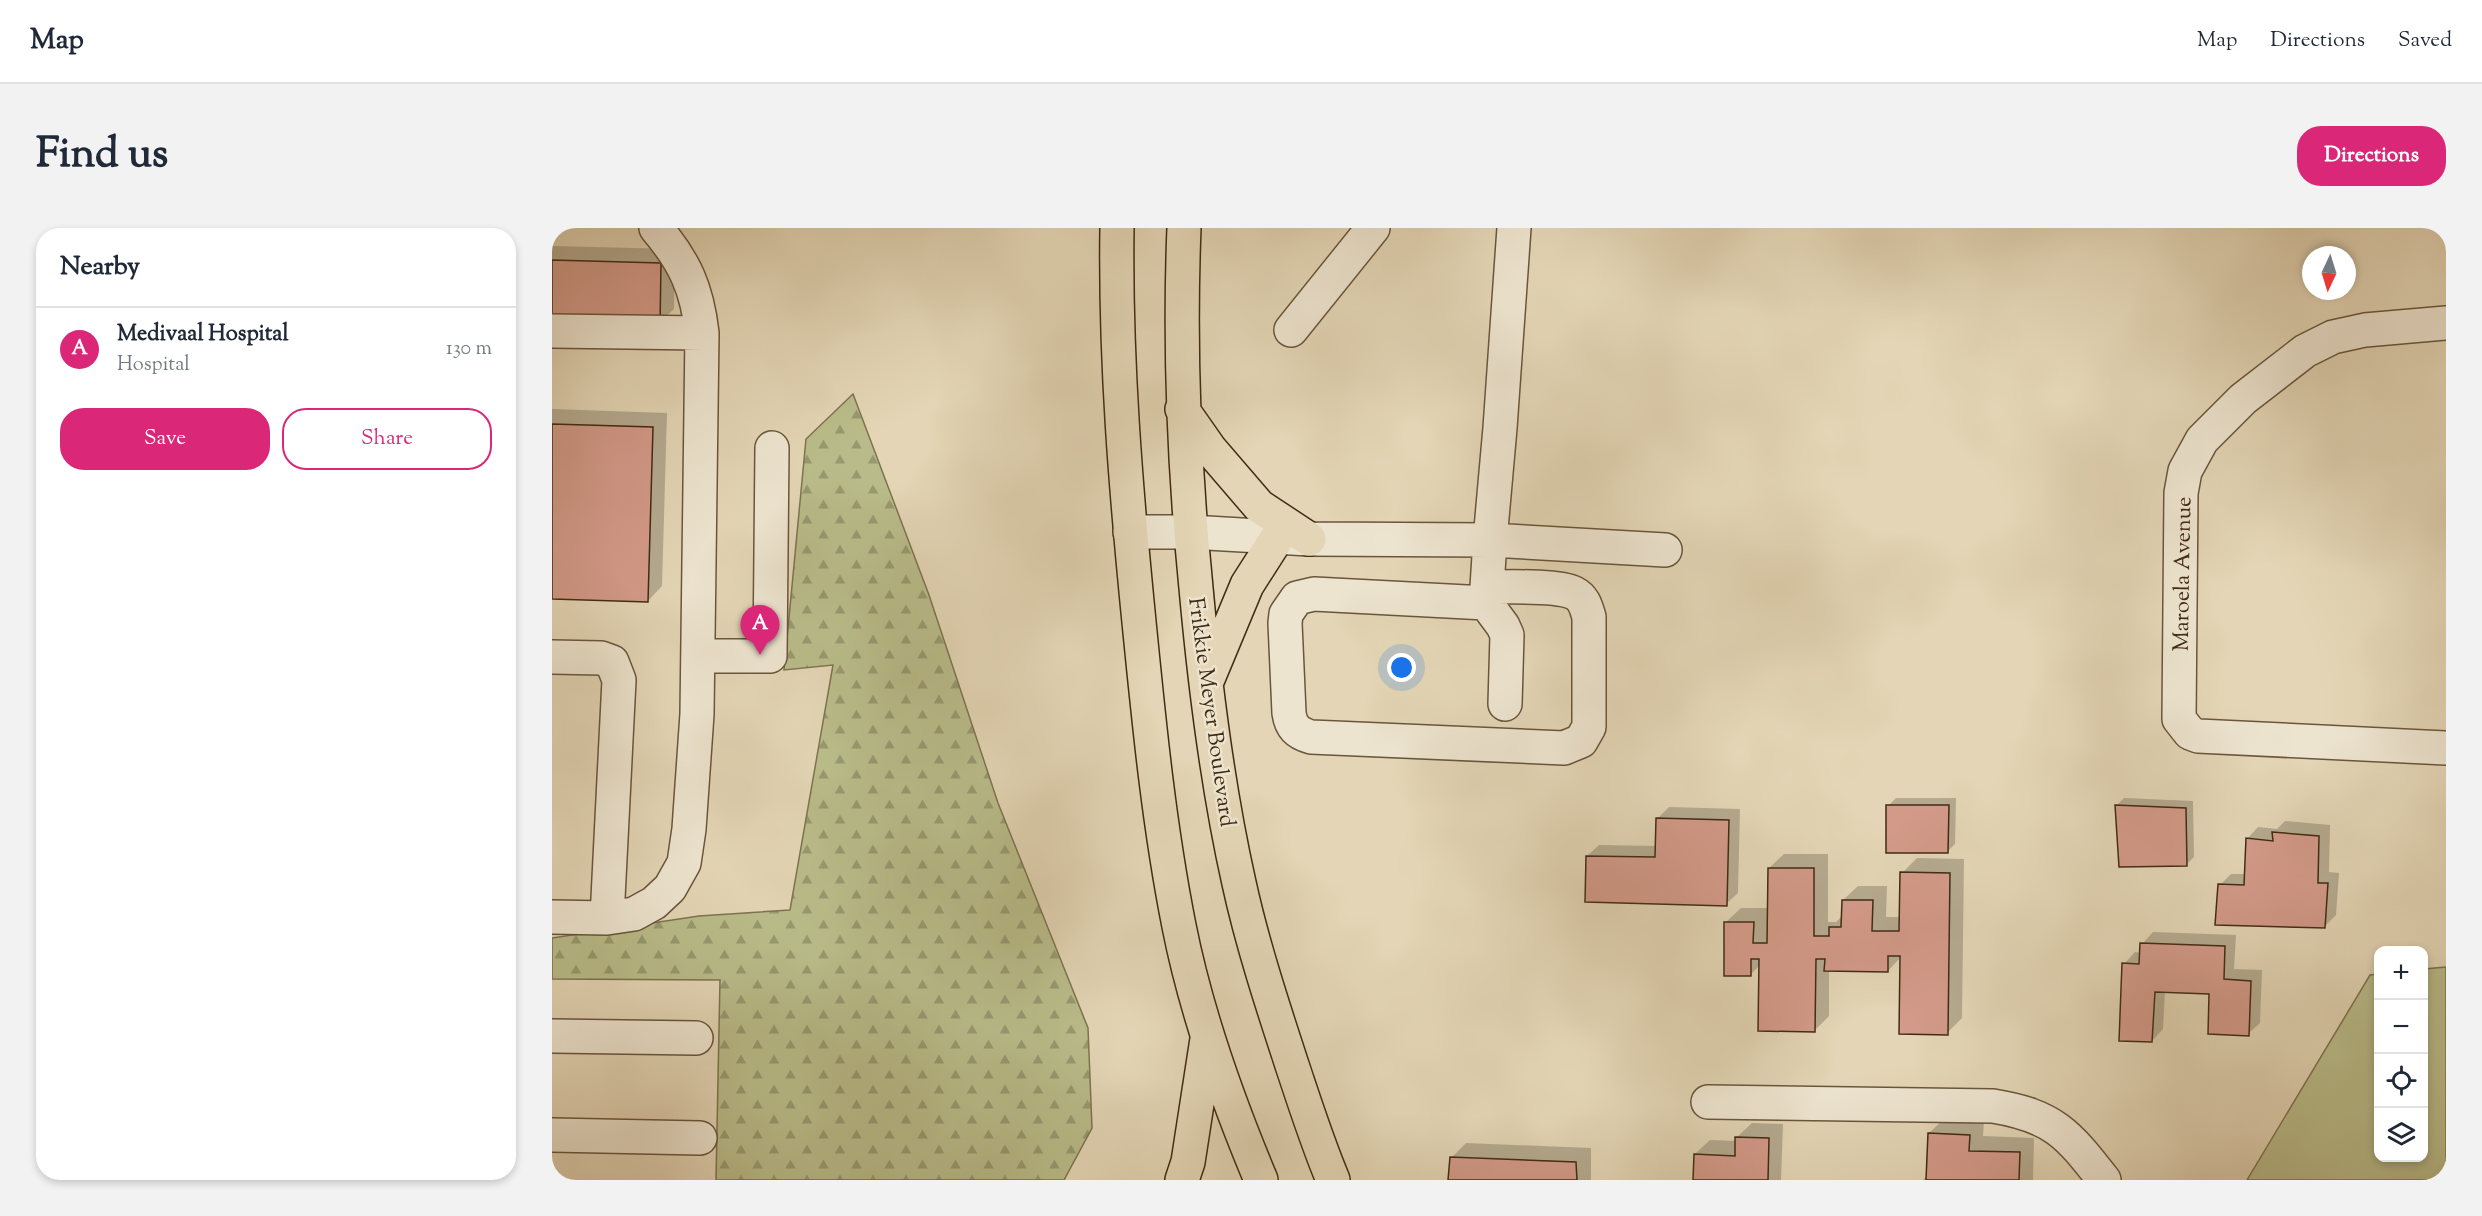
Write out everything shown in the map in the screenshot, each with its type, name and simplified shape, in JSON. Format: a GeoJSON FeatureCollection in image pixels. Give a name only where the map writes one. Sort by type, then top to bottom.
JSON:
{"type":"FeatureCollection","features":[{"type":"Feature","properties":{"kind":"main road"},"geometry":{"type":"LineString","coordinates":[[1117,228],[1116,276],[1122,433],[1130,532],[1165,846],[1179,928],[1208,1035],[1261,1180]]}},
{"type":"Feature","properties":{"kind":"main road","name":"Frikkie Meyer Boulevard"},"geometry":{"type":"LineString","coordinates":[[1184,228],[1181,310],[1182,410],[1190,532],[1205,688],[1218,778],[1239,885],[1280,1028],[1333,1180]]}},
{"type":"Feature","properties":{"kind":"main road"},"geometry":{"type":"LineString","coordinates":[[1182,410],[1210,449],[1259,506],[1293,539],[1247,585],[1205,688]]}},
{"type":"Feature","properties":{"kind":"main road"},"geometry":{"type":"LineString","coordinates":[[1182,1180],[1188,1162],[1198,1107],[1208,1035]]}},
{"type":"Feature","properties":{"kind":"street"},"geometry":{"type":"LineString","coordinates":[[552,917],[607,918],[634,914],[654,903],[670,888],[684,863],[697,714],[702,333],[698,303],[689,275],[672,246],[656,228]]}},
{"type":"Feature","properties":{"kind":"street"},"geometry":{"type":"LineString","coordinates":[[1291,330],[1373,228]]}},
{"type":"Feature","properties":{"kind":"street"},"geometry":{"type":"LineString","coordinates":[[1505,704],[1507,635],[1486,595],[1514,228]]}},
{"type":"Feature","properties":{"kind":"street","name":"Maroela Avenue"},"geometry":{"type":"LineString","coordinates":[[2446,323],[2365,330],[2333,338],[2305,351],[2243,399],[2202,440],[2185,471],[2181,493],[2179,719],[2190,733],[2198,736],[2446,748]]}},
{"type":"Feature","properties":{"kind":"street"},"geometry":{"type":"LineString","coordinates":[[552,331],[702,333]]}},
{"type":"Feature","properties":{"kind":"street"},"geometry":{"type":"LineString","coordinates":[[698,656],[770,656],[772,448]]}},
{"type":"Feature","properties":{"kind":"street"},"geometry":{"type":"LineString","coordinates":[[1130,532],[1190,532],[1293,539],[1490,540],[1665,550]]}},
{"type":"Feature","properties":{"kind":"street"},"geometry":{"type":"LineString","coordinates":[[1564,590],[1573,592],[1586,605],[1589,617],[1589,727],[1581,741],[1564,748],[1311,737],[1301,734],[1290,723],[1285,623],[1290,606],[1297,598],[1314,594],[1486,595],[1564,590]]}},
{"type":"Feature","properties":{"kind":"street"},"geometry":{"type":"LineString","coordinates":[[552,657],[600,658],[612,662],[619,680],[607,918]]}},
{"type":"Feature","properties":{"kind":"street"},"geometry":{"type":"LineString","coordinates":[[552,1036],[696,1038]]}},
{"type":"Feature","properties":{"kind":"street"},"geometry":{"type":"LineString","coordinates":[[1708,1102],[1993,1106],[2024,1111],[2051,1123],[2079,1148],[2104,1180]]}},
{"type":"Feature","properties":{"kind":"street"},"geometry":{"type":"LineString","coordinates":[[552,1135],[700,1138]]}},
{"type":"Feature","properties":{"kind":"green space"},"geometry":{"type":"Polygon","coordinates":[[[853,394],[929,595],[998,803],[1088,1028],[1092,1128],[1064,1180],[716,1180],[720,980],[552,979],[552,938],[699,916],[790,910],[833,665],[784,670],[806,439],[853,394]]]}},
{"type":"Feature","properties":{"kind":"green space"},"geometry":{"type":"Polygon","coordinates":[[[2446,967],[2446,1180],[2247,1180],[2370,975],[2374,974],[2374,1162],[2428,1162],[2428,969],[2446,967]]]}},
{"type":"Feature","properties":{"kind":"building"},"geometry":{"type":"Polygon","coordinates":[[[552,260],[661,263],[660,325],[552,322],[552,260]]]}},
{"type":"Feature","properties":{"kind":"building"},"geometry":{"type":"Polygon","coordinates":[[[552,424],[653,427],[648,602],[552,599],[552,424]]]}},
{"type":"Feature","properties":{"kind":"building"},"geometry":{"type":"Polygon","coordinates":[[[1886,805],[1949,805],[1948,853],[1886,853],[1886,805]]]}},
{"type":"Feature","properties":{"kind":"building"},"geometry":{"type":"Polygon","coordinates":[[[2115,805],[2186,808],[2187,866],[2119,867],[2115,805]]]}},
{"type":"Feature","properties":{"kind":"building"},"geometry":{"type":"Polygon","coordinates":[[[1656,818],[1729,820],[1727,906],[1585,902],[1586,856],[1655,857],[1656,818]]]}},
{"type":"Feature","properties":{"kind":"building"},"geometry":{"type":"Polygon","coordinates":[[[2272,832],[2319,836],[2318,883],[2328,883],[2325,928],[2215,925],[2218,884],[2244,885],[2246,838],[2273,841],[2272,832]]]}},
{"type":"Feature","properties":{"kind":"building"},"geometry":{"type":"Polygon","coordinates":[[[1768,868],[1814,868],[1814,936],[1829,936],[1829,927],[1841,927],[1842,900],[1873,900],[1872,931],[1899,931],[1900,872],[1950,873],[1948,1035],[1899,1034],[1900,956],[1888,956],[1888,972],[1824,971],[1825,959],[1816,959],[1815,1032],[1758,1031],[1759,959],[1751,959],[1751,976],[1724,976],[1724,922],[1754,922],[1753,943],[1767,943],[1768,868]]]}},
{"type":"Feature","properties":{"kind":"building"},"geometry":{"type":"Polygon","coordinates":[[[2140,943],[2225,946],[2224,979],[2251,981],[2249,1036],[2208,1034],[2209,994],[2155,992],[2152,1042],[2119,1041],[2122,963],[2139,964],[2140,943]]]}},
{"type":"Feature","properties":{"kind":"building"},"geometry":{"type":"Polygon","coordinates":[[[1928,1133],[1970,1135],[1969,1151],[2020,1152],[2019,1180],[1926,1180],[1928,1133]]]}},
{"type":"Feature","properties":{"kind":"building"},"geometry":{"type":"Polygon","coordinates":[[[1735,1137],[1769,1138],[1768,1180],[1693,1180],[1694,1154],[1735,1156],[1735,1137]]]}},
{"type":"Feature","properties":{"kind":"building"},"geometry":{"type":"Polygon","coordinates":[[[1450,1157],[1576,1162],[1577,1180],[1448,1180],[1450,1157]]]}},
{"type":"Feature","properties":{"kind":"place","name":"Medivaal Hospital"},"geometry":{"type":"Point","coordinates":[760,655]}}]}
